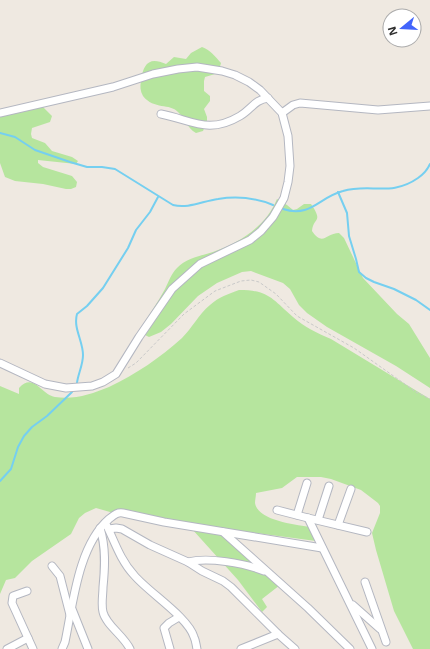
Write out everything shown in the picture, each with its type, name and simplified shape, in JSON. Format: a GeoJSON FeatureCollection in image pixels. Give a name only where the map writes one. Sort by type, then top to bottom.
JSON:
{"type":"FeatureCollection","features":[{"type":"Feature","properties":{"kind":"street"},"geometry":{"type":"LineString","coordinates":[[0,113],[113,87],[153,74],[178,69],[198,67],[222,71],[236,75],[254,86],[282,113],[288,136],[290,166],[284,198],[273,216],[261,231],[250,240],[200,264],[172,288],[116,374],[103,382],[92,386],[66,388],[45,384],[0,363]]}},
{"type":"Feature","properties":{"kind":"street"},"geometry":{"type":"LineString","coordinates":[[161,114],[197,124],[211,125],[231,121],[245,113],[258,101],[268,98]]}},
{"type":"Feature","properties":{"kind":"street"},"geometry":{"type":"LineString","coordinates":[[282,113],[293,105],[300,103],[378,110],[430,106]]}},
{"type":"Feature","properties":{"kind":"street"},"geometry":{"type":"LineString","coordinates":[[298,516],[307,483]]}},
{"type":"Feature","properties":{"kind":"street"},"geometry":{"type":"LineString","coordinates":[[318,520],[329,486]]}},
{"type":"Feature","properties":{"kind":"street"},"geometry":{"type":"LineString","coordinates":[[338,525],[351,489]]}},
{"type":"Feature","properties":{"kind":"street"},"geometry":{"type":"LineString","coordinates":[[277,510],[367,532]]}},
{"type":"Feature","properties":{"kind":"street"},"geometry":{"type":"LineString","coordinates":[[62,649],[65,642],[74,590],[80,571],[97,531],[107,525],[116,514],[123,513],[164,522],[322,548]]}},
{"type":"Feature","properties":{"kind":"street"},"geometry":{"type":"LineString","coordinates":[[308,518],[372,649]]}},
{"type":"Feature","properties":{"kind":"street"},"geometry":{"type":"LineString","coordinates":[[107,525],[122,529],[150,545],[188,562],[202,572],[222,581],[231,587],[295,649]]}},
{"type":"Feature","properties":{"kind":"street"},"geometry":{"type":"LineString","coordinates":[[107,525],[121,556],[134,576],[190,629],[194,636],[197,649]]}},
{"type":"Feature","properties":{"kind":"street"},"geometry":{"type":"LineString","coordinates":[[100,528],[104,548],[105,567],[102,606],[103,614],[130,649]]}},
{"type":"Feature","properties":{"kind":"street"},"geometry":{"type":"LineString","coordinates":[[222,532],[268,572],[350,649]]}},
{"type":"Feature","properties":{"kind":"street"},"geometry":{"type":"LineString","coordinates":[[188,562],[197,560],[232,563],[252,566],[268,572]]}},
{"type":"Feature","properties":{"kind":"street"},"geometry":{"type":"LineString","coordinates":[[52,566],[60,576],[67,606],[88,649]]}},
{"type":"Feature","properties":{"kind":"street"},"geometry":{"type":"LineString","coordinates":[[365,582],[386,642]]}},
{"type":"Feature","properties":{"kind":"street"},"geometry":{"type":"LineString","coordinates":[[27,591],[16,594],[12,599],[12,603],[33,649]]}},
{"type":"Feature","properties":{"kind":"street"},"geometry":{"type":"LineString","coordinates":[[349,602],[381,631]]}},
{"type":"Feature","properties":{"kind":"street"},"geometry":{"type":"LineString","coordinates":[[170,649],[164,628],[179,617]]}},
{"type":"Feature","properties":{"kind":"street"},"geometry":{"type":"LineString","coordinates":[[241,649],[278,634]]}},
{"type":"Feature","properties":{"kind":"street"},"geometry":{"type":"LineString","coordinates":[[7,649],[28,638]]}},
{"type":"Feature","properties":{"kind":"path"},"geometry":{"type":"LineString","coordinates":[[116,374],[136,364],[184,314],[216,291],[241,281],[251,280],[259,282],[276,294],[297,316],[354,348],[416,392],[430,399]]}},
{"type":"Feature","properties":{"kind":"green space"},"geometry":{"type":"Polygon","coordinates":[[[202,47],[210,52],[221,63],[219,70],[215,74],[205,77],[204,91],[210,96],[210,101],[204,109],[207,121],[203,131],[196,133],[190,128],[175,109],[157,105],[147,100],[142,94],[140,85],[143,70],[151,61],[166,64],[174,57],[186,59],[191,53],[202,47]]]}},
{"type":"Feature","properties":{"kind":"green space"},"geometry":{"type":"Polygon","coordinates":[[[38,102],[52,116],[50,122],[32,128],[32,138],[45,143],[52,151],[72,157],[78,161],[76,164],[38,160],[38,163],[43,167],[72,176],[77,182],[76,187],[66,189],[43,184],[15,181],[5,177],[0,163],[0,110],[38,102]]]}},
{"type":"Feature","properties":{"kind":"green space"},"geometry":{"type":"Polygon","coordinates":[[[277,199],[293,210],[304,204],[311,204],[317,214],[317,219],[312,231],[316,236],[322,239],[339,233],[344,238],[363,278],[397,314],[409,324],[430,358],[430,388],[396,366],[327,327],[307,313],[299,305],[290,289],[283,283],[251,271],[242,272],[217,283],[198,296],[171,324],[161,332],[149,337],[141,331],[141,328],[177,268],[189,260],[233,244],[251,232],[266,217],[277,199]]]}},
{"type":"Feature","properties":{"kind":"green space"},"geometry":{"type":"Polygon","coordinates":[[[239,290],[249,290],[264,294],[275,301],[306,327],[331,339],[430,399],[430,649],[413,649],[394,611],[372,533],[380,513],[380,506],[361,490],[321,477],[297,477],[282,488],[256,493],[255,502],[258,509],[270,518],[311,527],[316,541],[248,532],[219,532],[280,585],[262,599],[267,607],[262,612],[238,580],[192,529],[117,514],[96,508],[85,513],[79,518],[71,534],[32,561],[15,578],[6,580],[0,594],[0,386],[19,394],[19,388],[29,382],[33,383],[50,395],[62,398],[83,396],[109,387],[129,377],[174,345],[182,338],[213,302],[227,294],[239,290]]]}},
{"type":"Feature","properties":{"kind":"waterway"},"geometry":{"type":"LineString","coordinates":[[0,133],[15,137],[35,150],[70,162],[87,167],[115,169],[173,205],[184,206],[225,198],[253,199],[273,205]]}},
{"type":"Feature","properties":{"kind":"waterway"},"geometry":{"type":"LineString","coordinates":[[283,209],[301,211],[308,209],[335,194],[353,189],[399,187],[420,177],[424,174],[430,164]]}},
{"type":"Feature","properties":{"kind":"waterway"},"geometry":{"type":"LineString","coordinates":[[338,192],[347,213],[349,236],[359,272],[374,282],[394,289],[416,300],[430,310]]}},
{"type":"Feature","properties":{"kind":"waterway"},"geometry":{"type":"LineString","coordinates":[[77,383],[83,355],[82,345],[76,324],[77,314],[87,306],[103,288],[128,248],[136,230],[150,212],[158,197]]}},
{"type":"Feature","properties":{"kind":"waterway"},"geometry":{"type":"LineString","coordinates":[[0,481],[11,469],[18,447],[24,436],[32,427],[47,416],[72,392]]}}]}
